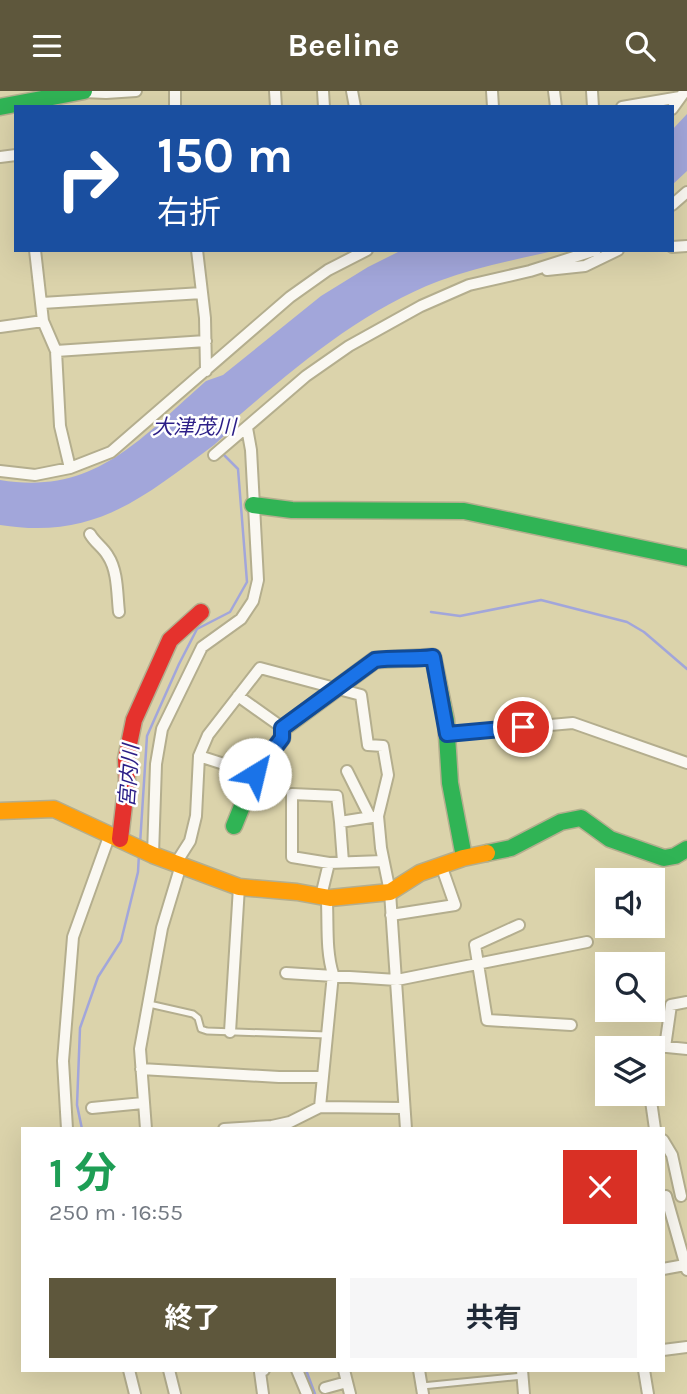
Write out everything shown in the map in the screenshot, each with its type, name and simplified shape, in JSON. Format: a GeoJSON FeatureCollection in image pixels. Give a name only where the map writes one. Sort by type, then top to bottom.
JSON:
{"type":"FeatureCollection","features":[{"type":"Feature","properties":{"kind":"street"},"geometry":{"type":"LineString","coordinates":[[0,107],[75,92],[136,91]]}},
{"type":"Feature","properties":{"kind":"street"},"geometry":{"type":"LineString","coordinates":[[631,105],[683,94]]}},
{"type":"Feature","properties":{"kind":"street"},"geometry":{"type":"LineString","coordinates":[[35,252],[43,321],[56,351],[60,426],[70,468]]}},
{"type":"Feature","properties":{"kind":"street"},"geometry":{"type":"LineString","coordinates":[[197,252],[206,341],[206,371]]}},
{"type":"Feature","properties":{"kind":"street"},"geometry":{"type":"LineString","coordinates":[[0,471],[34,475],[70,468],[111,452],[290,297],[328,270],[362,252]]}},
{"type":"Feature","properties":{"kind":"street"},"geometry":{"type":"LineString","coordinates":[[214,455],[306,376],[349,346],[421,306],[469,285],[530,271],[590,252]]}},
{"type":"Feature","properties":{"kind":"street"},"geometry":{"type":"LineString","coordinates":[[530,271],[585,266],[614,252]]}},
{"type":"Feature","properties":{"kind":"street"},"geometry":{"type":"LineString","coordinates":[[42,303],[202,293]]}},
{"type":"Feature","properties":{"kind":"street"},"geometry":{"type":"LineString","coordinates":[[0,327],[43,321]]}},
{"type":"Feature","properties":{"kind":"street"},"geometry":{"type":"LineString","coordinates":[[56,351],[206,341]]}},
{"type":"Feature","properties":{"kind":"street"},"geometry":{"type":"LineString","coordinates":[[153,855],[156,764],[162,729],[202,647],[241,619],[253,601],[258,580],[251,450],[247,428]]}},
{"type":"Feature","properties":{"kind":"street"},"geometry":{"type":"LineString","coordinates":[[253,505],[292,510],[464,511],[687,558]]}},
{"type":"Feature","properties":{"kind":"street"},"geometry":{"type":"LineString","coordinates":[[90,534],[107,553],[113,565],[119,612]]}},
{"type":"Feature","properties":{"kind":"street"},"geometry":{"type":"LineString","coordinates":[[67,1127],[63,1061],[73,937],[115,837],[127,779],[126,759],[134,720],[170,641],[201,612]]}},
{"type":"Feature","properties":{"kind":"street"},"geometry":{"type":"LineString","coordinates":[[282,728],[375,660],[433,657],[447,734],[450,783],[464,857]]}},
{"type":"Feature","properties":{"kind":"street"},"geometry":{"type":"LineString","coordinates":[[146,1127],[140,1049],[162,928],[179,864],[190,841],[196,816],[199,756],[208,735],[260,668],[361,695],[368,745],[383,746],[388,775],[374,816]]}},
{"type":"Feature","properties":{"kind":"street"},"geometry":{"type":"LineString","coordinates":[[238,696],[282,728]]}},
{"type":"Feature","properties":{"kind":"street"},"geometry":{"type":"LineString","coordinates":[[447,734],[573,723],[687,763]]}},
{"type":"Feature","properties":{"kind":"street"},"geometry":{"type":"LineString","coordinates":[[234,827],[255,774],[282,738],[282,728]]}},
{"type":"Feature","properties":{"kind":"street"},"geometry":{"type":"LineString","coordinates":[[199,756],[255,774]]}},
{"type":"Feature","properties":{"kind":"street"},"geometry":{"type":"LineString","coordinates":[[347,771],[374,816],[390,893],[406,1127]]}},
{"type":"Feature","properties":{"kind":"street"},"geometry":{"type":"LineString","coordinates":[[343,862],[337,796],[292,794],[292,857],[329,863],[383,861]]}},
{"type":"Feature","properties":{"kind":"street"},"geometry":{"type":"LineString","coordinates":[[0,811],[54,809],[153,855],[239,887],[325,897],[390,893],[421,873],[441,865],[464,857],[511,848],[561,822],[581,818],[610,839],[664,858],[675,856],[687,849]]}},
{"type":"Feature","properties":{"kind":"street"},"geometry":{"type":"LineString","coordinates":[[340,822],[374,816]]}},
{"type":"Feature","properties":{"kind":"street"},"geometry":{"type":"LineString","coordinates":[[320,1107],[333,974],[325,897],[329,863]]}},
{"type":"Feature","properties":{"kind":"street"},"geometry":{"type":"LineString","coordinates":[[391,915],[455,905],[441,865]]}},
{"type":"Feature","properties":{"kind":"street"},"geometry":{"type":"LineString","coordinates":[[230,1032],[239,887]]}},
{"type":"Feature","properties":{"kind":"street"},"geometry":{"type":"LineString","coordinates":[[519,925],[475,945],[487,1020],[570,1025]]}},
{"type":"Feature","properties":{"kind":"street"},"geometry":{"type":"LineString","coordinates":[[286,973],[397,980],[587,942]]}},
{"type":"Feature","properties":{"kind":"street"},"geometry":{"type":"LineString","coordinates":[[687,1002],[671,1005],[665,1047],[687,1049]]}},
{"type":"Feature","properties":{"kind":"street"},"geometry":{"type":"LineString","coordinates":[[141,1069],[323,1077]]}},
{"type":"Feature","properties":{"kind":"street"},"geometry":{"type":"LineString","coordinates":[[92,1108],[143,1103]]}},
{"type":"Feature","properties":{"kind":"street"},"geometry":{"type":"LineString","coordinates":[[652,1106],[655,1127]]}},
{"type":"Feature","properties":{"kind":"street"},"geometry":{"type":"LineString","coordinates":[[256,1127],[290,1122],[320,1107],[404,1108]]}},
{"type":"Feature","properties":{"kind":"street"},"geometry":{"type":"LineString","coordinates":[[665,1143],[672,1155],[684,1195],[665,1196],[686,1267],[665,1269]]}},
{"type":"Feature","properties":{"kind":"street"},"geometry":{"type":"LineString","coordinates":[[665,1350],[687,1347]]}},
{"type":"Feature","properties":{"kind":"street"},"geometry":{"type":"LineString","coordinates":[[130,1372],[135,1394]]}},
{"type":"Feature","properties":{"kind":"street"},"geometry":{"type":"LineString","coordinates":[[170,1372],[175,1394]]}},
{"type":"Feature","properties":{"kind":"street"},"geometry":{"type":"LineString","coordinates":[[260,1372],[263,1394]]}},
{"type":"Feature","properties":{"kind":"street"},"geometry":{"type":"LineString","coordinates":[[298,1372],[307,1394]]}},
{"type":"Feature","properties":{"kind":"street"},"geometry":{"type":"LineString","coordinates":[[344,1372],[350,1394]]}},
{"type":"Feature","properties":{"kind":"street"},"geometry":{"type":"LineString","coordinates":[[419,1372],[422,1390]]}},
{"type":"Feature","properties":{"kind":"street"},"geometry":{"type":"LineString","coordinates":[[644,1372],[648,1394]]}},
{"type":"Feature","properties":{"kind":"street"},"geometry":{"type":"LineString","coordinates":[[522,1373],[524,1394]]}},
{"type":"Feature","properties":{"kind":"street"},"geometry":{"type":"LineString","coordinates":[[325,1388],[347,1382]]}},
{"type":"Feature","properties":{"kind":"lane"},"geometry":{"type":"LineString","coordinates":[[147,1004],[193,1014],[198,1018],[201,1029],[207,1031],[327,1035]]}},
{"type":"Feature","properties":{"kind":"lane"},"geometry":{"type":"LineString","coordinates":[[422,1390],[522,1373]]}},
{"type":"Feature","properties":{"kind":"water"},"geometry":{"type":"Polygon","coordinates":[[[687,114],[687,171],[674,183],[674,128],[687,114]]]}},
{"type":"Feature","properties":{"kind":"water","name":"大津茂川"},"geometry":{"type":"Polygon","coordinates":[[[398,252],[549,252],[453,276],[379,310],[323,347],[270,389],[220,432],[224,436],[214,445],[164,482],[116,511],[63,526],[34,528],[0,525],[0,480],[33,483],[63,479],[90,471],[114,458],[160,423],[206,381],[223,375],[321,296],[398,252]]]}},
{"type":"Feature","properties":{"kind":"waterway","name":"宮内川"},"geometry":{"type":"LineString","coordinates":[[140,844],[147,736],[197,629],[230,612],[247,582],[238,469],[221,452]]}},
{"type":"Feature","properties":{"kind":"waterway"},"geometry":{"type":"LineString","coordinates":[[431,612],[460,616],[541,600],[627,622],[644,632],[687,669]]}},
{"type":"Feature","properties":{"kind":"waterway","name":"宮内川"},"geometry":{"type":"LineString","coordinates":[[82,1127],[77,1105],[80,1028],[98,977],[121,941],[138,872],[139,854]]}},
{"type":"Feature","properties":{"kind":"waterway","name":"宮内川"},"geometry":{"type":"LineString","coordinates":[[307,1372],[315,1394]]}},
{"type":"Feature","properties":{"kind":"traffic: fast"},"geometry":{"type":"LineString","coordinates":[[0,107],[84,91]]}},
{"type":"Feature","properties":{"kind":"traffic: fast"},"geometry":{"type":"LineString","coordinates":[[253,505],[292,510],[464,511],[687,558]]}},
{"type":"Feature","properties":{"kind":"traffic: fast"},"geometry":{"type":"LineString","coordinates":[[234,826],[255,774],[282,738],[283,728],[375,660],[433,657],[446,720],[450,783],[464,857]]}},
{"type":"Feature","properties":{"kind":"traffic: fast"},"geometry":{"type":"LineString","coordinates":[[487,853],[511,848],[561,822],[581,818],[610,839],[664,858],[675,856],[687,849]]}},
{"type":"Feature","properties":{"kind":"traffic: slow"},"geometry":{"type":"LineString","coordinates":[[0,811],[54,809],[153,855],[239,887],[330,898],[390,892],[420,873],[487,853]]}},
{"type":"Feature","properties":{"kind":"traffic: jam"},"geometry":{"type":"LineString","coordinates":[[120,839],[127,780],[126,759],[134,720],[170,640],[201,612]]}},
{"type":"Feature","properties":{"kind":"route"},"geometry":{"type":"LineString","coordinates":[[255,774],[282,738],[282,728],[375,660],[386,658],[412,660],[433,657],[447,734],[523,727]]}}]}
